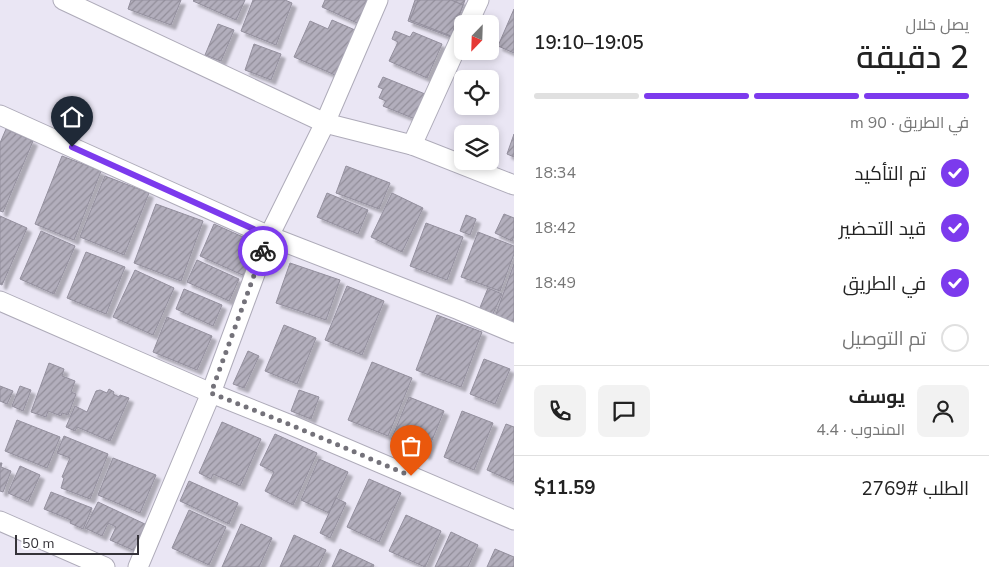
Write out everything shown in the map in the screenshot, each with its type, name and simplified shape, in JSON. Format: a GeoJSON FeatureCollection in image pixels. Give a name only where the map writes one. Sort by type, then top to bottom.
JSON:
{"type":"FeatureCollection","features":[{"type":"Feature","properties":{"kind":"street"},"geometry":{"type":"LineString","coordinates":[[63,0],[325,123],[412,144],[514,185]]}},
{"type":"Feature","properties":{"kind":"street"},"geometry":{"type":"LineString","coordinates":[[138,567],[211,393],[269,236],[325,123],[378,0]]}},
{"type":"Feature","properties":{"kind":"street"},"geometry":{"type":"LineString","coordinates":[[472,15],[479,0]]}},
{"type":"Feature","properties":{"kind":"street"},"geometry":{"type":"LineString","coordinates":[[412,144],[454,52]]}},
{"type":"Feature","properties":{"kind":"street"},"geometry":{"type":"LineString","coordinates":[[0,115],[269,236],[514,333]]}},
{"type":"Feature","properties":{"kind":"street"},"geometry":{"type":"LineString","coordinates":[[0,301],[211,393],[514,520]]}},
{"type":"Feature","properties":{"kind":"street"},"geometry":{"type":"LineString","coordinates":[[0,522],[105,567]]}},
{"type":"Feature","properties":{"kind":"building"},"geometry":{"type":"Polygon","coordinates":[[[131,0],[181,0],[171,25],[128,9],[131,0]]]}},
{"type":"Feature","properties":{"kind":"building"},"geometry":{"type":"Polygon","coordinates":[[[194,0],[245,0],[236,20],[194,0]]]}},
{"type":"Feature","properties":{"kind":"building"},"geometry":{"type":"Polygon","coordinates":[[[253,0],[285,0],[292,3],[276,45],[241,31],[253,0]]]}},
{"type":"Feature","properties":{"kind":"building"},"geometry":{"type":"Polygon","coordinates":[[[325,0],[368,0],[357,23],[322,7],[325,0]]]}},
{"type":"Feature","properties":{"kind":"building"},"geometry":{"type":"Polygon","coordinates":[[[415,0],[465,0],[459,15],[454,15],[454,29],[451,37],[408,21],[415,0]]]}},
{"type":"Feature","properties":{"kind":"building"},"geometry":{"type":"Polygon","coordinates":[[[418,0],[451,0],[463,5],[459,15],[454,15],[454,28],[451,36],[410,20],[418,0]]]}},
{"type":"Feature","properties":{"kind":"building"},"geometry":{"type":"Polygon","coordinates":[[[514,9],[514,53],[499,46],[514,9]]]}},
{"type":"Feature","properties":{"kind":"building"},"geometry":{"type":"Polygon","coordinates":[[[332,20],[355,30],[335,75],[294,57],[310,21],[328,29],[332,20]]]}},
{"type":"Feature","properties":{"kind":"building"},"geometry":{"type":"Polygon","coordinates":[[[218,24],[234,30],[221,61],[205,55],[218,24]]]}},
{"type":"Feature","properties":{"kind":"building"},"geometry":{"type":"Polygon","coordinates":[[[395,31],[410,37],[413,32],[442,44],[427,78],[389,61],[398,42],[392,39],[395,31]]]}},
{"type":"Feature","properties":{"kind":"building"},"geometry":{"type":"Polygon","coordinates":[[[254,44],[281,54],[271,80],[245,70],[254,44]]]}},
{"type":"Feature","properties":{"kind":"building"},"geometry":{"type":"Polygon","coordinates":[[[383,77],[430,96],[415,119],[383,106],[386,101],[379,98],[383,89],[378,87],[383,77]]]}},
{"type":"Feature","properties":{"kind":"building"},"geometry":{"type":"Polygon","coordinates":[[[6,129],[33,141],[3,212],[0,211],[0,143],[6,129]]]}},
{"type":"Feature","properties":{"kind":"building"},"geometry":{"type":"Polygon","coordinates":[[[514,134],[514,157],[507,154],[514,134]]]}},
{"type":"Feature","properties":{"kind":"building"},"geometry":{"type":"Polygon","coordinates":[[[62,156],[101,171],[74,240],[35,224],[62,156]]]}},
{"type":"Feature","properties":{"kind":"building"},"geometry":{"type":"Polygon","coordinates":[[[346,166],[390,183],[379,209],[336,193],[346,166]]]}},
{"type":"Feature","properties":{"kind":"building"},"geometry":{"type":"Polygon","coordinates":[[[105,176],[149,193],[124,255],[80,237],[105,176]]]}},
{"type":"Feature","properties":{"kind":"building"},"geometry":{"type":"Polygon","coordinates":[[[327,193],[368,210],[358,234],[317,217],[327,193]]]}},
{"type":"Feature","properties":{"kind":"building"},"geometry":{"type":"Polygon","coordinates":[[[392,193],[423,208],[402,252],[371,237],[392,193]]]}},
{"type":"Feature","properties":{"kind":"building"},"geometry":{"type":"Polygon","coordinates":[[[156,204],[203,221],[181,281],[134,263],[156,204]]]}},
{"type":"Feature","properties":{"kind":"building"},"geometry":{"type":"Polygon","coordinates":[[[504,214],[514,218],[514,236],[512,241],[495,233],[504,214]]]}},
{"type":"Feature","properties":{"kind":"building"},"geometry":{"type":"Polygon","coordinates":[[[466,215],[476,219],[470,235],[460,231],[466,215]]]}},
{"type":"Feature","properties":{"kind":"building"},"geometry":{"type":"Polygon","coordinates":[[[0,216],[27,228],[2,285],[0,284],[0,216]]]}},
{"type":"Feature","properties":{"kind":"building"},"geometry":{"type":"Polygon","coordinates":[[[426,223],[463,237],[447,280],[410,266],[426,223]]]}},
{"type":"Feature","properties":{"kind":"building"},"geometry":{"type":"Polygon","coordinates":[[[214,224],[261,245],[247,277],[200,256],[214,224]]]}},
{"type":"Feature","properties":{"kind":"building"},"geometry":{"type":"Polygon","coordinates":[[[41,231],[75,246],[54,294],[20,279],[41,231]]]}},
{"type":"Feature","properties":{"kind":"building"},"geometry":{"type":"Polygon","coordinates":[[[478,232],[514,246],[514,254],[500,291],[461,277],[478,232]]]}},
{"type":"Feature","properties":{"kind":"building"},"geometry":{"type":"Polygon","coordinates":[[[86,252],[125,267],[106,314],[67,298],[86,252]]]}},
{"type":"Feature","properties":{"kind":"building"},"geometry":{"type":"Polygon","coordinates":[[[197,260],[239,279],[229,301],[187,282],[197,260]]]}},
{"type":"Feature","properties":{"kind":"building"},"geometry":{"type":"Polygon","coordinates":[[[290,263],[340,280],[326,320],[276,303],[290,263]]]}},
{"type":"Feature","properties":{"kind":"building"},"geometry":{"type":"Polygon","coordinates":[[[514,264],[514,323],[495,317],[514,264]]]}},
{"type":"Feature","properties":{"kind":"building"},"geometry":{"type":"Polygon","coordinates":[[[135,270],[174,288],[153,335],[113,317],[135,270]]]}},
{"type":"Feature","properties":{"kind":"building"},"geometry":{"type":"Polygon","coordinates":[[[347,286],[384,301],[362,355],[325,340],[347,286]]]}},
{"type":"Feature","properties":{"kind":"building"},"geometry":{"type":"Polygon","coordinates":[[[488,288],[502,294],[492,316],[479,310],[488,288]]]}},
{"type":"Feature","properties":{"kind":"building"},"geometry":{"type":"Polygon","coordinates":[[[184,289],[222,305],[213,326],[176,309],[184,289]]]}},
{"type":"Feature","properties":{"kind":"building"},"geometry":{"type":"Polygon","coordinates":[[[437,315],[482,332],[461,387],[416,370],[437,315]]]}},
{"type":"Feature","properties":{"kind":"building"},"geometry":{"type":"Polygon","coordinates":[[[167,317],[212,336],[197,370],[153,352],[167,317]]]}},
{"type":"Feature","properties":{"kind":"building"},"geometry":{"type":"Polygon","coordinates":[[[284,325],[316,338],[297,384],[265,371],[284,325]]]}},
{"type":"Feature","properties":{"kind":"building"},"geometry":{"type":"Polygon","coordinates":[[[248,351],[259,356],[244,388],[233,384],[248,351]]]}},
{"type":"Feature","properties":{"kind":"building"},"geometry":{"type":"Polygon","coordinates":[[[484,359],[510,369],[495,404],[470,394],[484,359]]]}},
{"type":"Feature","properties":{"kind":"building"},"geometry":{"type":"Polygon","coordinates":[[[372,362],[412,378],[388,436],[348,420],[372,362]]]}},
{"type":"Feature","properties":{"kind":"building"},"geometry":{"type":"Polygon","coordinates":[[[49,363],[64,369],[62,376],[75,381],[71,392],[76,394],[68,415],[62,413],[61,416],[48,411],[46,417],[31,412],[49,363]]]}},
{"type":"Feature","properties":{"kind":"building"},"geometry":{"type":"Polygon","coordinates":[[[0,386],[13,391],[7,404],[0,401],[0,386]]]}},
{"type":"Feature","properties":{"kind":"building"},"geometry":{"type":"Polygon","coordinates":[[[20,386],[31,390],[23,411],[12,406],[20,386]]]}},
{"type":"Feature","properties":{"kind":"building"},"geometry":{"type":"Polygon","coordinates":[[[109,389],[119,397],[120,395],[129,398],[110,441],[77,427],[75,431],[66,427],[75,406],[87,412],[96,391],[100,390],[107,393],[109,389]]]}},
{"type":"Feature","properties":{"kind":"building"},"geometry":{"type":"Polygon","coordinates":[[[299,390],[319,397],[311,419],[291,411],[299,390]]]}},
{"type":"Feature","properties":{"kind":"building"},"geometry":{"type":"Polygon","coordinates":[[[409,397],[444,411],[426,455],[391,440],[409,397]]]}},
{"type":"Feature","properties":{"kind":"building"},"geometry":{"type":"Polygon","coordinates":[[[462,411],[493,423],[474,470],[444,457],[462,411]]]}},
{"type":"Feature","properties":{"kind":"building"},"geometry":{"type":"Polygon","coordinates":[[[17,420],[60,437],[47,468],[5,451],[17,420]]]}},
{"type":"Feature","properties":{"kind":"building"},"geometry":{"type":"Polygon","coordinates":[[[222,422],[261,439],[240,486],[213,474],[211,479],[199,473],[222,422]]]}},
{"type":"Feature","properties":{"kind":"building"},"geometry":{"type":"Polygon","coordinates":[[[506,424],[514,427],[514,482],[487,470],[506,424]]]}},
{"type":"Feature","properties":{"kind":"building"},"geometry":{"type":"Polygon","coordinates":[[[275,434],[317,453],[293,505],[265,491],[274,472],[260,465],[275,434]]]}},
{"type":"Feature","properties":{"kind":"building"},"geometry":{"type":"Polygon","coordinates":[[[64,436],[108,454],[90,499],[61,488],[64,478],[62,477],[70,458],[57,453],[64,436]]]}},
{"type":"Feature","properties":{"kind":"building"},"geometry":{"type":"Polygon","coordinates":[[[113,458],[156,475],[140,513],[98,495],[113,458]]]}},
{"type":"Feature","properties":{"kind":"building"},"geometry":{"type":"Polygon","coordinates":[[[319,459],[348,472],[329,513],[301,500],[319,459]]]}},
{"type":"Feature","properties":{"kind":"building"},"geometry":{"type":"Polygon","coordinates":[[[0,463],[2,463],[1,467],[11,471],[3,492],[0,491],[0,463]]]}},
{"type":"Feature","properties":{"kind":"building"},"geometry":{"type":"Polygon","coordinates":[[[20,466],[40,475],[28,502],[8,493],[20,466]]]}},
{"type":"Feature","properties":{"kind":"building"},"geometry":{"type":"Polygon","coordinates":[[[369,479],[401,493],[379,542],[347,527],[369,479]]]}},
{"type":"Feature","properties":{"kind":"building"},"geometry":{"type":"Polygon","coordinates":[[[189,481],[238,503],[229,524],[180,501],[189,481]]]}},
{"type":"Feature","properties":{"kind":"building"},"geometry":{"type":"Polygon","coordinates":[[[51,492],[92,508],[83,529],[70,523],[71,520],[44,509],[51,492]]]}},
{"type":"Feature","properties":{"kind":"building"},"geometry":{"type":"Polygon","coordinates":[[[336,498],[346,503],[330,538],[320,533],[336,498]]]}},
{"type":"Feature","properties":{"kind":"building"},"geometry":{"type":"Polygon","coordinates":[[[98,502],[147,525],[135,551],[110,540],[116,527],[108,523],[102,536],[85,528],[98,502]]]}},
{"type":"Feature","properties":{"kind":"building"},"geometry":{"type":"Polygon","coordinates":[[[189,510],[226,527],[209,565],[172,548],[189,510]]]}},
{"type":"Feature","properties":{"kind":"building"},"geometry":{"type":"Polygon","coordinates":[[[406,515],[441,531],[425,567],[389,551],[406,515]]]}},
{"type":"Feature","properties":{"kind":"building"},"geometry":{"type":"Polygon","coordinates":[[[241,524],[272,538],[259,567],[222,567],[241,524]]]}},
{"type":"Feature","properties":{"kind":"building"},"geometry":{"type":"Polygon","coordinates":[[[451,532],[478,545],[468,567],[435,567],[451,532]]]}},
{"type":"Feature","properties":{"kind":"building"},"geometry":{"type":"Polygon","coordinates":[[[294,535],[326,550],[318,567],[280,567],[294,535]]]}},
{"type":"Feature","properties":{"kind":"building"},"geometry":{"type":"Polygon","coordinates":[[[340,549],[374,565],[373,567],[332,567],[340,549]]]}},
{"type":"Feature","properties":{"kind":"building"},"geometry":{"type":"Polygon","coordinates":[[[495,549],[514,557],[514,567],[487,567],[495,549]]]}},
{"type":"Feature","properties":{"kind":"way so far"},"geometry":{"type":"LineString","coordinates":[[263,251],[211,393],[411,476]]}},
{"type":"Feature","properties":{"kind":"route"},"geometry":{"type":"LineString","coordinates":[[72,147],[269,236],[263,251]]}}]}
